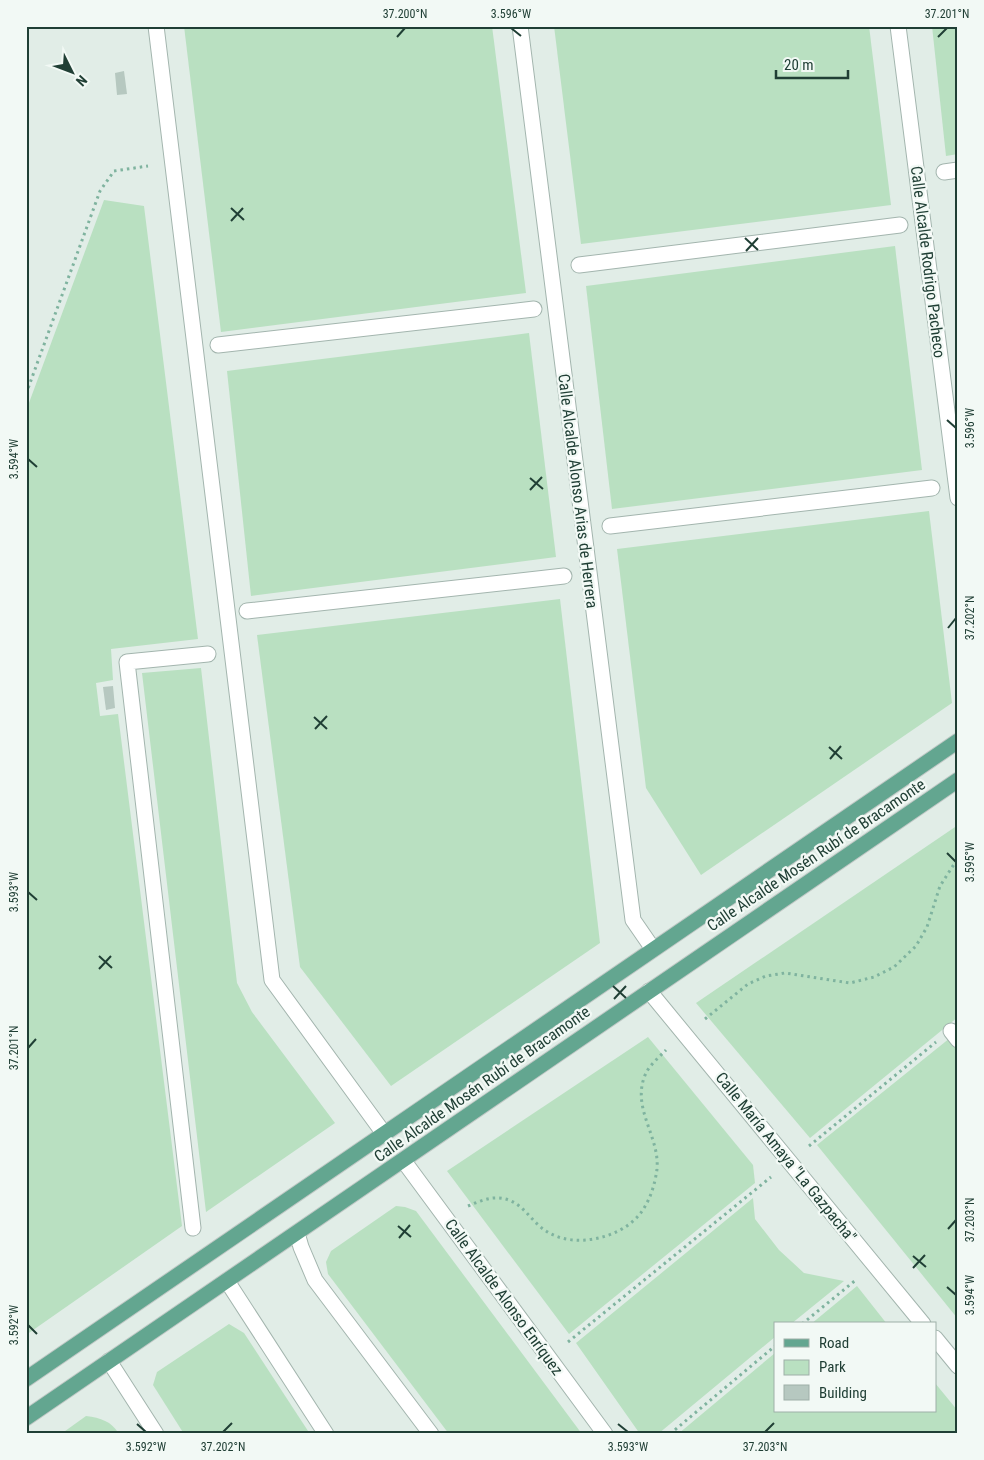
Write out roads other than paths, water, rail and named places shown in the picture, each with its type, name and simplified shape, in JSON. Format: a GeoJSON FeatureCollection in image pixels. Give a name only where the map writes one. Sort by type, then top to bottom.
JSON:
{"type":"FeatureCollection","features":[{"type":"Feature","properties":{"kind":"main road","name":"Calle Alcalde Mosén Rubí de Bracamonte"},"geometry":{"type":"LineString","coordinates":[[26,1379],[958,741]]}},
{"type":"Feature","properties":{"kind":"main road","name":"Calle Alcalde Mosén Rubí de Bracamonte"},"geometry":{"type":"LineString","coordinates":[[26,1418],[958,780]]}},
{"type":"Feature","properties":{"kind":"street"},"geometry":{"type":"LineString","coordinates":[[156,26],[272,980],[385,1135]]}},
{"type":"Feature","properties":{"kind":"street","name":"Calle Alcalde Alonso Arias de Herrera"},"geometry":{"type":"LineString","coordinates":[[520,26],[632,920],[653,949]]}},
{"type":"Feature","properties":{"kind":"street","name":"Calle Alcalde Rodrigo Pacheco"},"geometry":{"type":"LineString","coordinates":[[898,26],[958,498]]}},
{"type":"Feature","properties":{"kind":"street"},"geometry":{"type":"LineString","coordinates":[[579,265],[900,225]]}},
{"type":"Feature","properties":{"kind":"street"},"geometry":{"type":"LineString","coordinates":[[218,345],[534,309]]}},
{"type":"Feature","properties":{"kind":"street"},"geometry":{"type":"LineString","coordinates":[[610,526],[932,488]]}},
{"type":"Feature","properties":{"kind":"street"},"geometry":{"type":"LineString","coordinates":[[247,611],[564,576]]}},
{"type":"Feature","properties":{"kind":"street"},"geometry":{"type":"LineString","coordinates":[[193,1228],[127,662],[208,654]]}},
{"type":"Feature","properties":{"kind":"street","name":"Calle María Amaya \"La Gazpacha\""},"geometry":{"type":"LineString","coordinates":[[649,990],[921,1322]]}},
{"type":"Feature","properties":{"kind":"street","name":"Calle Alcalde Alonso Enríquez"},"geometry":{"type":"LineString","coordinates":[[403,1160],[605,1434]]}},
{"type":"Feature","properties":{"kind":"street"},"geometry":{"type":"LineString","coordinates":[[297,1233],[301,1247],[316,1280],[431,1434]]}},
{"type":"Feature","properties":{"kind":"street"},"geometry":{"type":"LineString","coordinates":[[227,1281],[326,1434]]}},
{"type":"Feature","properties":{"kind":"street"},"geometry":{"type":"LineString","coordinates":[[936,1339],[958,1366]]}},
{"type":"Feature","properties":{"kind":"street"},"geometry":{"type":"LineString","coordinates":[[109,1361],[156,1434]]}}]}
